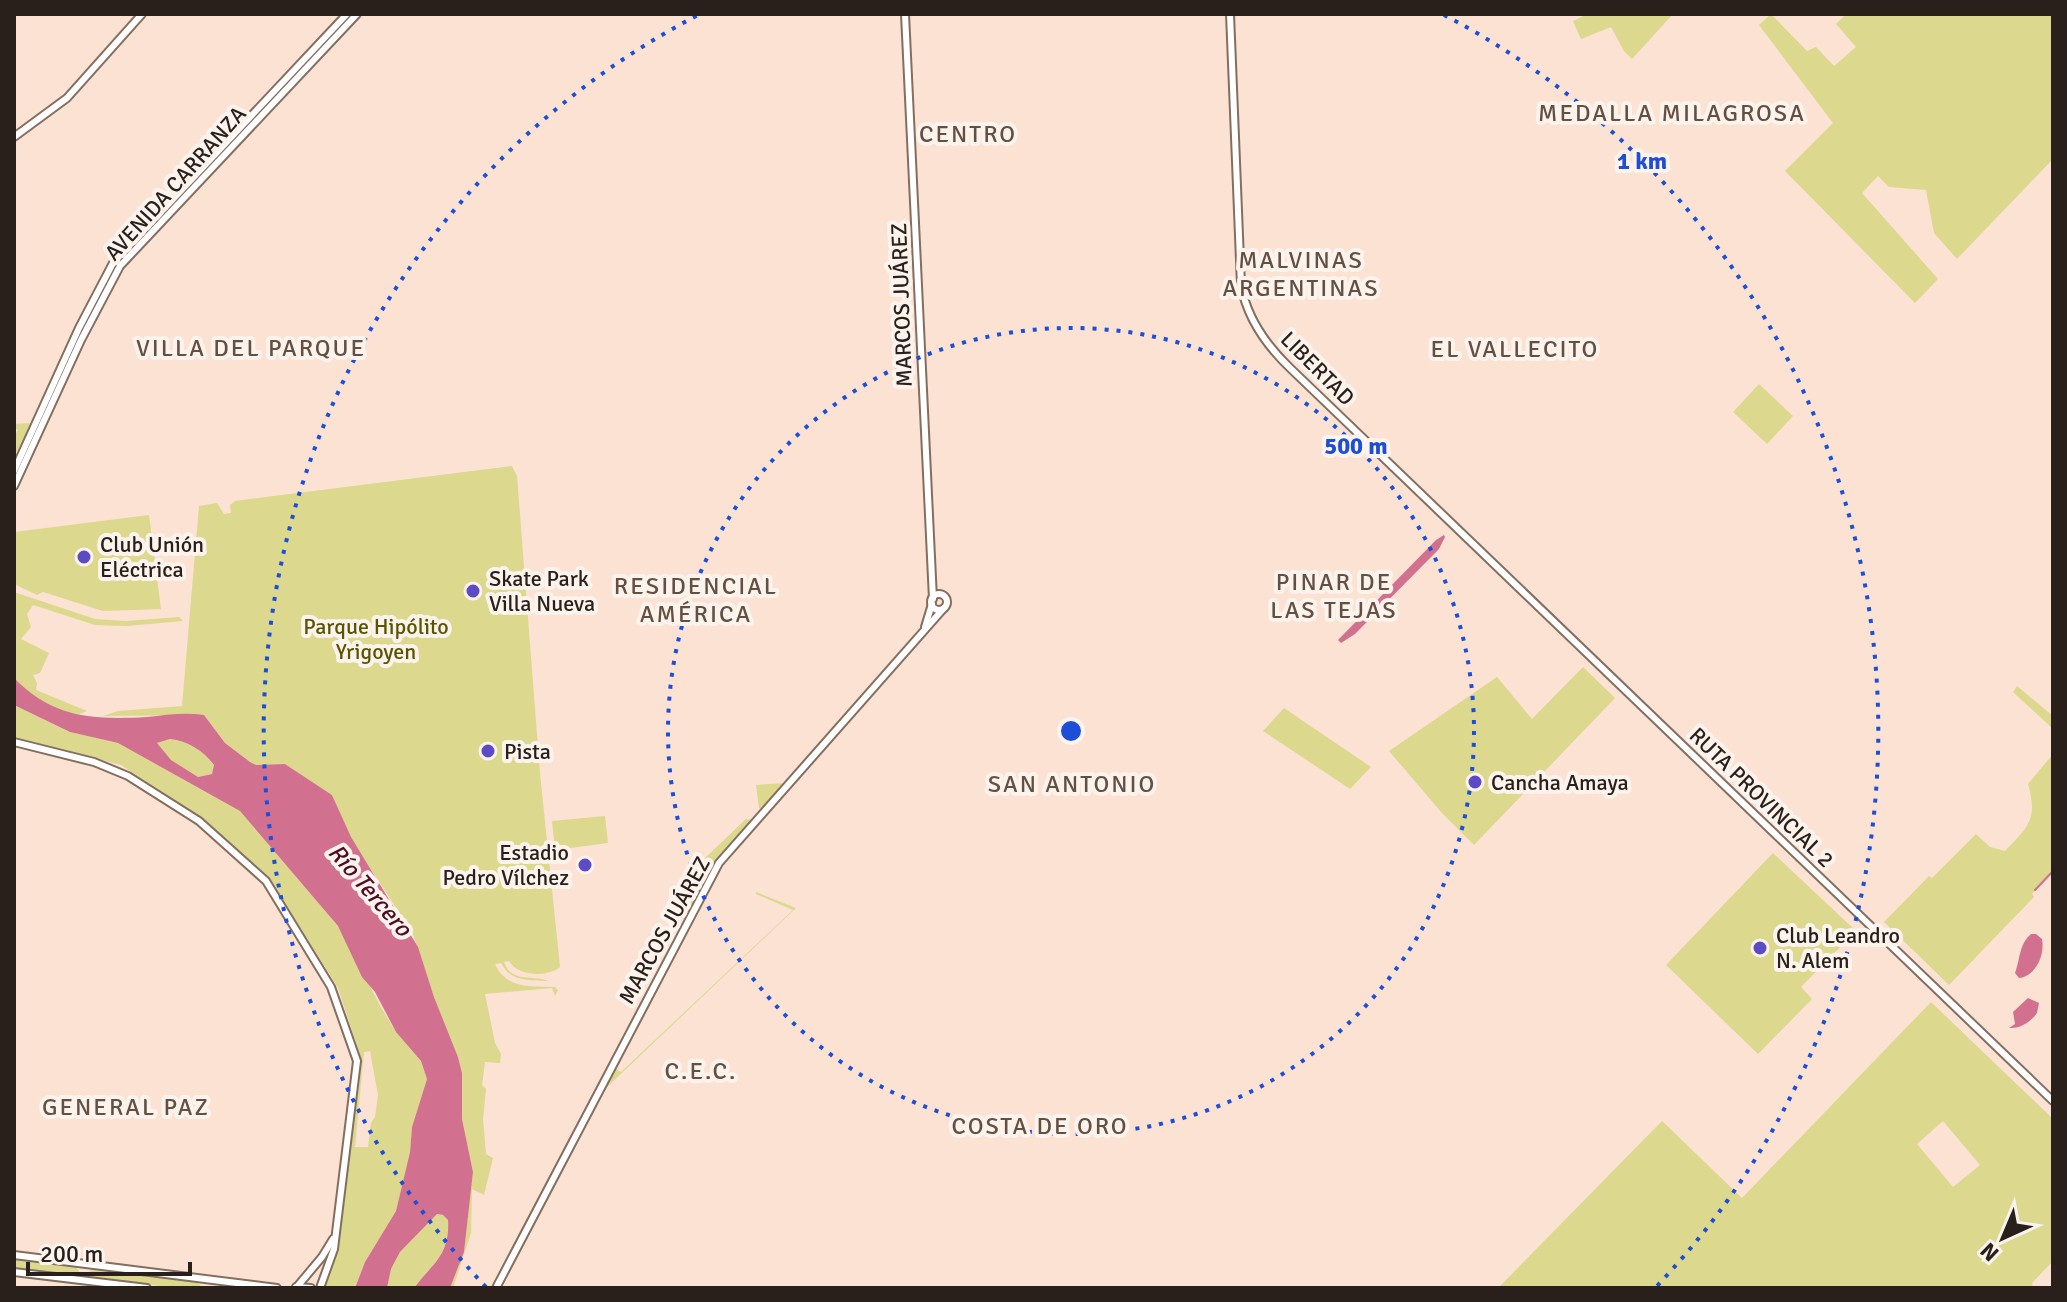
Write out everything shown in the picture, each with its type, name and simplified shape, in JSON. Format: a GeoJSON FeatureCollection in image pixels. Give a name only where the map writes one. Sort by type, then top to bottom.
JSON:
{"type":"FeatureCollection","features":[{"type":"Feature","properties":{"kind":"main road"},"geometry":{"type":"LineString","coordinates":[[14,137],[67,98],[142,14]]}},
{"type":"Feature","properties":{"kind":"main road","name":"AVENIDA CARRANZA"},"geometry":{"type":"LineString","coordinates":[[14,471],[113,263],[347,14]]}},
{"type":"Feature","properties":{"kind":"main road","name":"AVENIDA CARRANZA"},"geometry":{"type":"LineString","coordinates":[[14,486],[81,340],[120,266],[357,14]]}},
{"type":"Feature","properties":{"kind":"main road","name":"MARCOS JUÁREZ"},"geometry":{"type":"LineString","coordinates":[[905,14],[934,598],[923,631]]}},
{"type":"Feature","properties":{"kind":"main road","name":"LIBERTAD"},"geometry":{"type":"LineString","coordinates":[[1230,14],[1241,285],[1250,314],[1281,360],[1447,519]]}},
{"type":"Feature","properties":{"kind":"main road","name":"RUTA PROVINCIAL 2"},"geometry":{"type":"LineString","coordinates":[[1447,519],[2053,1101]]}},
{"type":"Feature","properties":{"kind":"main road"},"geometry":{"type":"LineString","coordinates":[[934,598],[946,598],[947,604],[944,608],[936,609],[934,598]]}},
{"type":"Feature","properties":{"kind":"main road","name":"MARCOS JUÁREZ"},"geometry":{"type":"LineString","coordinates":[[496,1288],[719,863],[944,608]]}},
{"type":"Feature","properties":{"kind":"main road"},"geometry":{"type":"LineString","coordinates":[[14,741],[94,762],[128,776],[199,821],[258,873],[331,987],[357,1056],[333,1252],[320,1288]]}},
{"type":"Feature","properties":{"kind":"main road"},"geometry":{"type":"LineString","coordinates":[[295,1288],[322,1257],[335,1236]]}},
{"type":"Feature","properties":{"kind":"main road"},"geometry":{"type":"LineString","coordinates":[[14,1255],[277,1288]]}},
{"type":"Feature","properties":{"kind":"main road"},"geometry":{"type":"LineString","coordinates":[[14,1272],[147,1288]]}},
{"type":"Feature","properties":{"kind":"main road"},"geometry":{"type":"LineString","coordinates":[[295,1288],[311,1288]]}},
{"type":"Feature","properties":{"kind":"green space"},"geometry":{"type":"Polygon","coordinates":[[[1588,14],[1673,14],[1632,59],[1611,27],[1581,39],[1573,21],[1588,14]]]}},
{"type":"Feature","properties":{"kind":"green space"},"geometry":{"type":"Polygon","coordinates":[[[1771,14],[1807,51],[1816,47],[1834,66],[1856,47],[1836,24],[1846,14],[2053,14],[2053,159],[1957,259],[1934,233],[1926,190],[1889,187],[1878,176],[1862,193],[1938,279],[1915,303],[1785,171],[1833,123],[1759,25],[1771,14]]]}},
{"type":"Feature","properties":{"kind":"green space"},"geometry":{"type":"Polygon","coordinates":[[[1759,384],[1793,416],[1767,444],[1733,412],[1759,384]]]}},
{"type":"Feature","properties":{"kind":"green space"},"geometry":{"type":"Polygon","coordinates":[[[29,423],[31,428],[14,456],[14,437],[18,430],[14,424],[29,423]]]}},
{"type":"Feature","properties":{"kind":"green space","name":"Parque Hipólito Yrigoyen"},"geometry":{"type":"Polygon","coordinates":[[[512,466],[517,476],[540,773],[560,967],[549,973],[534,974],[519,970],[509,961],[504,962],[517,976],[548,981],[521,979],[510,974],[501,963],[495,964],[506,978],[520,985],[555,987],[558,990],[555,996],[552,988],[485,994],[495,1043],[501,1054],[500,1063],[485,1062],[482,1085],[486,1089],[483,1119],[486,1154],[493,1158],[484,1195],[472,1189],[471,1233],[453,1288],[450,1288],[464,1252],[473,1172],[462,1119],[462,1073],[413,934],[351,838],[332,795],[285,764],[256,765],[250,762],[225,743],[204,715],[103,716],[118,711],[182,706],[199,506],[217,503],[224,514],[231,513],[230,505],[235,501],[512,466]]]}},
{"type":"Feature","properties":{"kind":"green space","name":"Club Unión Eléctrica"},"geometry":{"type":"Polygon","coordinates":[[[149,515],[161,609],[103,611],[43,592],[37,595],[14,584],[14,532],[149,515]]]}},
{"type":"Feature","properties":{"kind":"green space"},"geometry":{"type":"Polygon","coordinates":[[[14,592],[95,619],[126,621],[179,617],[183,621],[127,626],[95,625],[33,605],[27,614],[31,627],[21,639],[49,653],[40,673],[33,675],[36,690],[87,711],[67,714],[47,706],[14,678],[14,592]]]}},
{"type":"Feature","properties":{"kind":"green space","name":"Cancha Amaya"},"geometry":{"type":"Polygon","coordinates":[[[1583,667],[1615,698],[1474,845],[1389,751],[1497,677],[1532,719],[1583,667]]]}},
{"type":"Feature","properties":{"kind":"green space"},"geometry":{"type":"Polygon","coordinates":[[[2017,686],[2053,716],[2053,729],[2013,692],[2017,686]]]}},
{"type":"Feature","properties":{"kind":"green space"},"geometry":{"type":"Polygon","coordinates":[[[14,705],[70,732],[118,743],[240,811],[338,926],[396,1032],[421,1061],[427,1079],[412,1127],[410,1152],[396,1211],[365,1262],[355,1288],[325,1288],[338,1246],[362,1061],[338,988],[268,876],[202,818],[121,765],[14,737],[14,705]],[[370,1051],[364,1052],[355,1147],[368,1147],[378,1095],[370,1051]]]}},
{"type":"Feature","properties":{"kind":"green space"},"geometry":{"type":"Polygon","coordinates":[[[1284,708],[1371,767],[1350,789],[1263,731],[1284,708]]]}},
{"type":"Feature","properties":{"kind":"green space"},"geometry":{"type":"Polygon","coordinates":[[[170,739],[189,744],[205,755],[214,765],[212,774],[198,777],[170,760],[157,743],[170,739]]]}},
{"type":"Feature","properties":{"kind":"green space"},"geometry":{"type":"Polygon","coordinates":[[[2053,754],[2053,873],[2032,894],[2034,897],[1949,985],[1884,922],[1976,834],[1990,847],[2005,851],[2029,821],[2032,806],[2028,784],[2053,754]]]}},
{"type":"Feature","properties":{"kind":"green space"},"geometry":{"type":"Polygon","coordinates":[[[785,783],[763,808],[759,808],[756,785],[785,783]]]}},
{"type":"Feature","properties":{"kind":"green space"},"geometry":{"type":"Polygon","coordinates":[[[605,816],[608,843],[555,850],[552,821],[605,816]]]}},
{"type":"Feature","properties":{"kind":"green space"},"geometry":{"type":"Polygon","coordinates":[[[746,819],[752,820],[717,859],[682,918],[711,862],[702,861],[746,819]]]}},
{"type":"Feature","properties":{"kind":"green space","name":"Club Leandro N. Alem"},"geometry":{"type":"Polygon","coordinates":[[[1773,853],[1856,931],[1801,987],[1812,999],[1758,1054],[1666,965],[1773,853]]]}},
{"type":"Feature","properties":{"kind":"green space"},"geometry":{"type":"Polygon","coordinates":[[[756,892],[796,908],[607,1087],[605,1086],[615,1068],[621,1072],[793,910],[756,892]]]}},
{"type":"Feature","properties":{"kind":"green space"},"geometry":{"type":"Polygon","coordinates":[[[1931,1002],[2053,1119],[2053,1261],[2032,1283],[2033,1288],[1498,1288],[1662,1121],[1742,1198],[1931,1002]],[[1943,1121],[1917,1144],[1953,1187],[1980,1165],[1943,1121]]]}},
{"type":"Feature","properties":{"kind":"green space"},"geometry":{"type":"Polygon","coordinates":[[[437,1214],[448,1220],[446,1241],[439,1257],[414,1288],[387,1288],[391,1269],[400,1252],[437,1214]]]}},
{"type":"Feature","properties":{"kind":"green space"},"geometry":{"type":"Polygon","coordinates":[[[14,1259],[75,1266],[79,1271],[74,1276],[14,1268],[14,1259]]]}},
{"type":"Feature","properties":{"kind":"green space"},"geometry":{"type":"Polygon","coordinates":[[[93,1268],[196,1281],[201,1286],[176,1288],[92,1277],[89,1272],[93,1268]]]}},
{"type":"Feature","properties":{"kind":"water"},"geometry":{"type":"Polygon","coordinates":[[[1444,535],[1439,549],[1355,634],[1341,643],[1338,640],[1444,535]]]}},
{"type":"Feature","properties":{"kind":"water","name":"Río Tercero"},"geometry":{"type":"Polygon","coordinates":[[[14,678],[44,701],[75,714],[109,718],[204,715],[225,743],[250,762],[256,765],[285,764],[332,795],[351,837],[418,947],[462,1073],[462,1119],[473,1172],[464,1252],[450,1288],[414,1288],[439,1258],[446,1242],[448,1220],[437,1214],[400,1252],[391,1269],[387,1288],[355,1288],[365,1262],[396,1211],[410,1152],[412,1127],[427,1079],[421,1061],[396,1032],[375,992],[362,977],[338,926],[240,811],[118,743],[70,732],[14,705],[14,678]],[[177,740],[157,743],[171,760],[198,777],[212,774],[214,765],[205,755],[177,740]]]}},
{"type":"Feature","properties":{"kind":"water"},"geometry":{"type":"Polygon","coordinates":[[[2031,934],[2042,939],[2041,958],[2035,969],[2019,978],[2015,973],[2020,952],[2031,934]]]}},
{"type":"Feature","properties":{"kind":"water"},"geometry":{"type":"Polygon","coordinates":[[[2028,998],[2039,1003],[2037,1013],[2025,1024],[2009,1028],[2015,1024],[2013,1012],[2028,998]]]}},
{"type":"Feature","properties":{"kind":"waterway"},"geometry":{"type":"LineString","coordinates":[[2035,890],[2053,871]]}},
{"type":"Feature","properties":{"kind":"place","name":"Club Unión Eléctrica"},"geometry":{"type":"Point","coordinates":[84,557]}},
{"type":"Feature","properties":{"kind":"place","name":"Skate Park Villa Nueva"},"geometry":{"type":"Point","coordinates":[473,591]}},
{"type":"Feature","properties":{"kind":"place","name":"Pista"},"geometry":{"type":"Point","coordinates":[488,751]}},
{"type":"Feature","properties":{"kind":"place","name":"Cancha Amaya"},"geometry":{"type":"Point","coordinates":[1475,782]}},
{"type":"Feature","properties":{"kind":"place","name":"Estadio Pedro Vílchez"},"geometry":{"type":"Point","coordinates":[585,865]}},
{"type":"Feature","properties":{"kind":"place","name":"Club Leandro N. Alem"},"geometry":{"type":"Point","coordinates":[1760,948]}},
{"type":"Feature","properties":{"kind":"district","name":"MEDALLA MILAGROSA"},"geometry":{"type":"Point","coordinates":[1672,113]}},
{"type":"Feature","properties":{"kind":"district","name":"CENTRO"},"geometry":{"type":"Point","coordinates":[968,134]}},
{"type":"Feature","properties":{"kind":"district","name":"MALVINAS ARGENTINAS"},"geometry":{"type":"Point","coordinates":[1301,274]}},
{"type":"Feature","properties":{"kind":"district","name":"VILLA DEL PARQUE"},"geometry":{"type":"Point","coordinates":[251,348]}},
{"type":"Feature","properties":{"kind":"district","name":"EL VALLECITO"},"geometry":{"type":"Point","coordinates":[1515,349]}},
{"type":"Feature","properties":{"kind":"district","name":"PINAR DE LAS TEJAS"},"geometry":{"type":"Point","coordinates":[1334,596]}},
{"type":"Feature","properties":{"kind":"district","name":"RESIDENCIAL AMÉRICA"},"geometry":{"type":"Point","coordinates":[696,600]}},
{"type":"Feature","properties":{"kind":"district","name":"SAN ANTONIO"},"geometry":{"type":"Point","coordinates":[1072,784]}},
{"type":"Feature","properties":{"kind":"district","name":"C.E.C."},"geometry":{"type":"Point","coordinates":[701,1071]}},
{"type":"Feature","properties":{"kind":"district","name":"GENERAL PAZ"},"geometry":{"type":"Point","coordinates":[126,1107]}},
{"type":"Feature","properties":{"kind":"district","name":"COSTA DE ORO"},"geometry":{"type":"Point","coordinates":[1040,1126]}}]}
